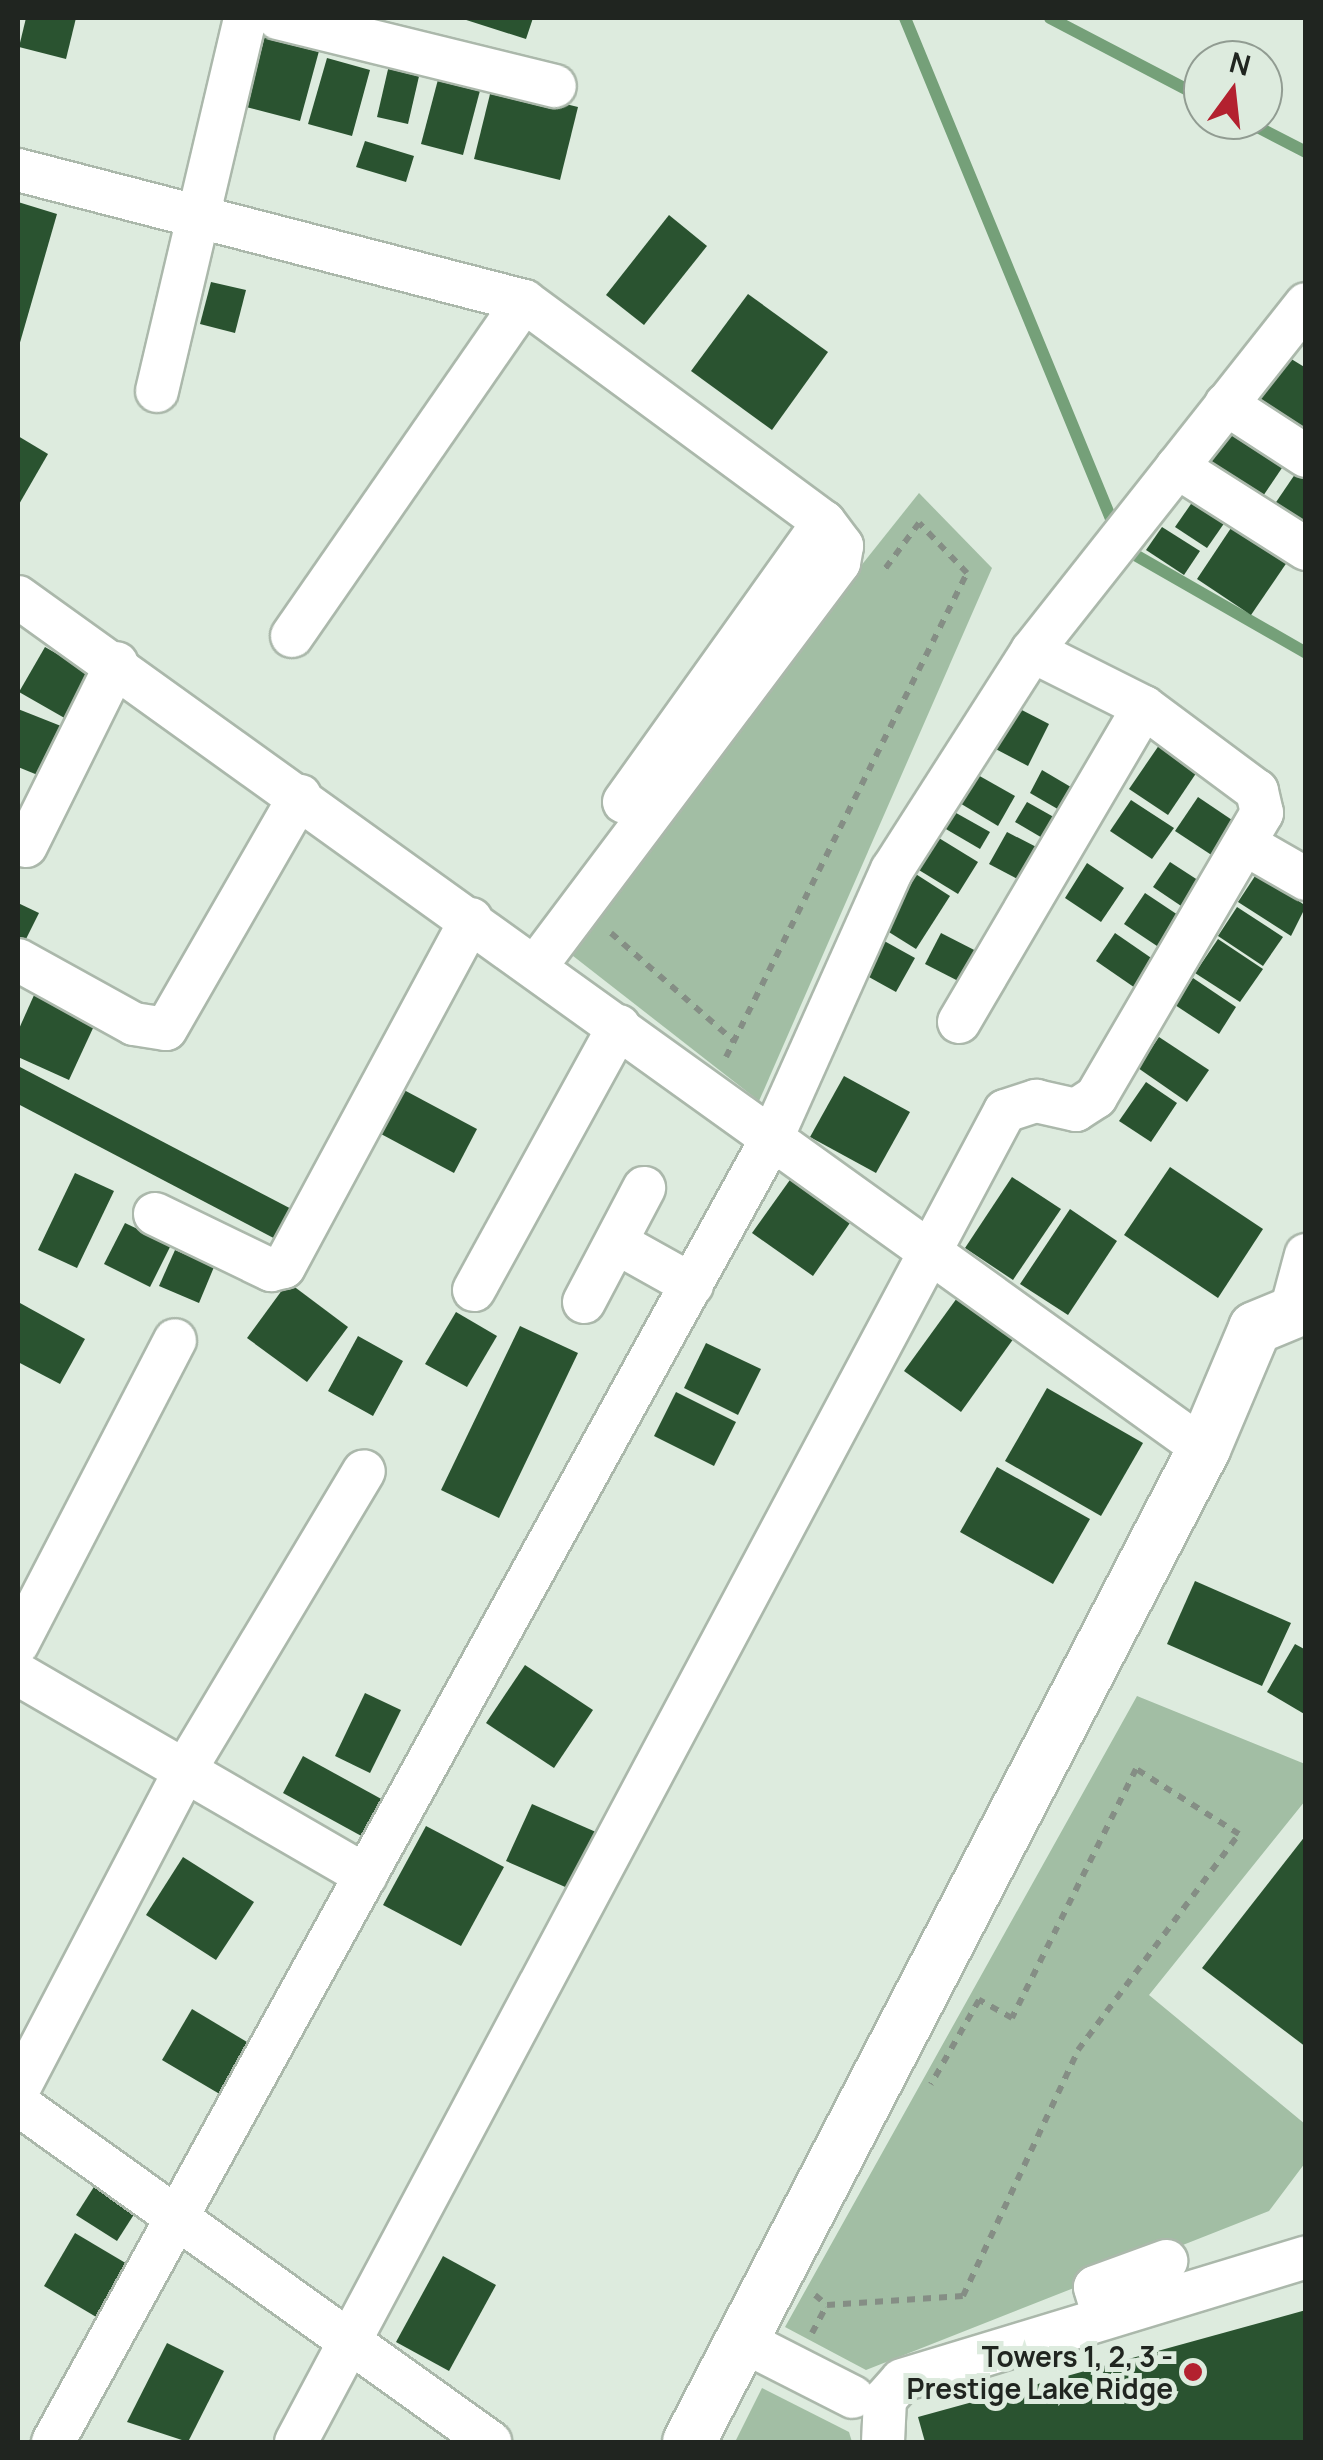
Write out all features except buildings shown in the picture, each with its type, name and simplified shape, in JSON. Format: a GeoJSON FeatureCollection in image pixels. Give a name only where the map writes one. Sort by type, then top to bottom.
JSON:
{"type":"FeatureCollection","features":[{"type":"Feature","properties":{"kind":"street"},"geometry":{"type":"LineString","coordinates":[[158,391],[245,18]]}},
{"type":"Feature","properties":{"kind":"street"},"geometry":{"type":"LineString","coordinates":[[278,18],[555,86]]}},
{"type":"Feature","properties":{"kind":"street"},"geometry":{"type":"LineString","coordinates":[[18,170],[524,300],[824,522],[527,959]]}},
{"type":"Feature","properties":{"kind":"street"},"geometry":{"type":"LineString","coordinates":[[292,636],[524,300]]}},
{"type":"Feature","properties":{"kind":"street"},"geometry":{"type":"LineString","coordinates":[[52,2442],[772,1140],[892,870],[1032,651],[1226,404],[1290,351],[1306,304]]}},
{"type":"Feature","properties":{"kind":"street"},"geometry":{"type":"LineString","coordinates":[[1226,404],[1306,456]]}},
{"type":"Feature","properties":{"kind":"street"},"geometry":{"type":"LineString","coordinates":[[1177,466],[1306,550]]}},
{"type":"Feature","properties":{"kind":"street"},"geometry":{"type":"LineString","coordinates":[[22,611],[118,663],[619,1026],[927,1257],[1204,1449]]}},
{"type":"Feature","properties":{"kind":"street"},"geometry":{"type":"LineString","coordinates":[[296,2442],[1004,1111],[1036,1101],[1076,1110],[1096,1098],[1262,813],[1257,791],[1144,708],[1032,651]]}},
{"type":"Feature","properties":{"kind":"street"},"geometry":{"type":"LineString","coordinates":[[26,846],[118,663]]}},
{"type":"Feature","properties":{"kind":"street"},"geometry":{"type":"LineString","coordinates":[[958,1022],[1144,708]]}},
{"type":"Feature","properties":{"kind":"street"},"geometry":{"type":"LineString","coordinates":[[18,960],[134,1024],[166,1029],[300,796]]}},
{"type":"Feature","properties":{"kind":"street"},"geometry":{"type":"LineString","coordinates":[[1244,844],[1306,879]]}},
{"type":"Feature","properties":{"kind":"street"},"geometry":{"type":"LineString","coordinates":[[155,1214],[271,1270],[284,1267],[471,919]]}},
{"type":"Feature","properties":{"kind":"street"},"geometry":{"type":"LineString","coordinates":[[474,1290],[619,1026]]}},
{"type":"Feature","properties":{"kind":"street"},"geometry":{"type":"LineString","coordinates":[[584,1302],[644,1188]]}},
{"type":"Feature","properties":{"kind":"street"},"geometry":{"type":"LineString","coordinates":[[617,1243],[692,1284]]}},
{"type":"Feature","properties":{"kind":"street"},"geometry":{"type":"LineString","coordinates":[[689,2442],[1204,1449],[1255,1328],[1299,1307],[1306,1255]]}},
{"type":"Feature","properties":{"kind":"street"},"geometry":{"type":"LineString","coordinates":[[18,1643],[175,1340]]}},
{"type":"Feature","properties":{"kind":"street"},"geometry":{"type":"LineString","coordinates":[[18,2090],[185,1770],[364,1471]]}},
{"type":"Feature","properties":{"kind":"street"},"geometry":{"type":"LineString","coordinates":[[18,1674],[366,1876]]}},
{"type":"Feature","properties":{"kind":"street"},"geometry":{"type":"LineString","coordinates":[[18,2104],[176,2212],[348,2344],[490,2442]]}},
{"type":"Feature","properties":{"kind":"street"},"geometry":{"type":"LineString","coordinates":[[884,2442],[885,2398],[902,2380],[1306,2256]]}},
{"type":"Feature","properties":{"kind":"street"},"geometry":{"type":"LineString","coordinates":[[1104,2317],[1095,2287],[1166,2261]]}},
{"type":"Feature","properties":{"kind":"street"},"geometry":{"type":"LineString","coordinates":[[743,2341],[852,2397]]}},
{"type":"Feature","properties":{"kind":"path"},"geometry":{"type":"LineString","coordinates":[[708,1093],[967,573],[919,523]]}},
{"type":"Feature","properties":{"kind":"path"},"geometry":{"type":"LineString","coordinates":[[610,932],[734,1042]]}},
{"type":"Feature","properties":{"kind":"path"},"geometry":{"type":"LineString","coordinates":[[823,2277],[814,2294],[827,2305],[963,2296],[1078,2050],[1239,1834],[1136,1769],[1012,2018],[979,2000],[920,2104]]}},
{"type":"Feature","properties":{"kind":"path"},"geometry":{"type":"LineString","coordinates":[[794,2367],[827,2305]]}},
{"type":"Feature","properties":{"kind":"green space"},"geometry":{"type":"Polygon","coordinates":[[[919,493],[992,568],[759,1101],[559,945],[919,493]]]}},
{"type":"Feature","properties":{"kind":"green space"},"geometry":{"type":"Polygon","coordinates":[[[1137,1696],[1305,1764],[1305,1801],[1149,1995],[1305,2124],[1305,2163],[1269,2211],[866,2370],[785,2327],[1137,1696]]]}},
{"type":"Feature","properties":{"kind":"green space"},"geometry":{"type":"Polygon","coordinates":[[[762,2388],[849,2432],[852,2442],[735,2442],[762,2388]]]}},
{"type":"Feature","properties":{"kind":"waterway"},"geometry":{"type":"LineString","coordinates":[[905,18],[1123,548],[1306,653]]}},
{"type":"Feature","properties":{"kind":"waterway"},"geometry":{"type":"LineString","coordinates":[[1050,18],[1183,88]]}},
{"type":"Feature","properties":{"kind":"waterway"},"geometry":{"type":"LineString","coordinates":[[1283,140],[1306,152]]}},
{"type":"Feature","properties":{"kind":"place","name":"Towers 1, 2, 3 - Prestige Lake Ridge"},"geometry":{"type":"Point","coordinates":[1193,2372]}}]}
